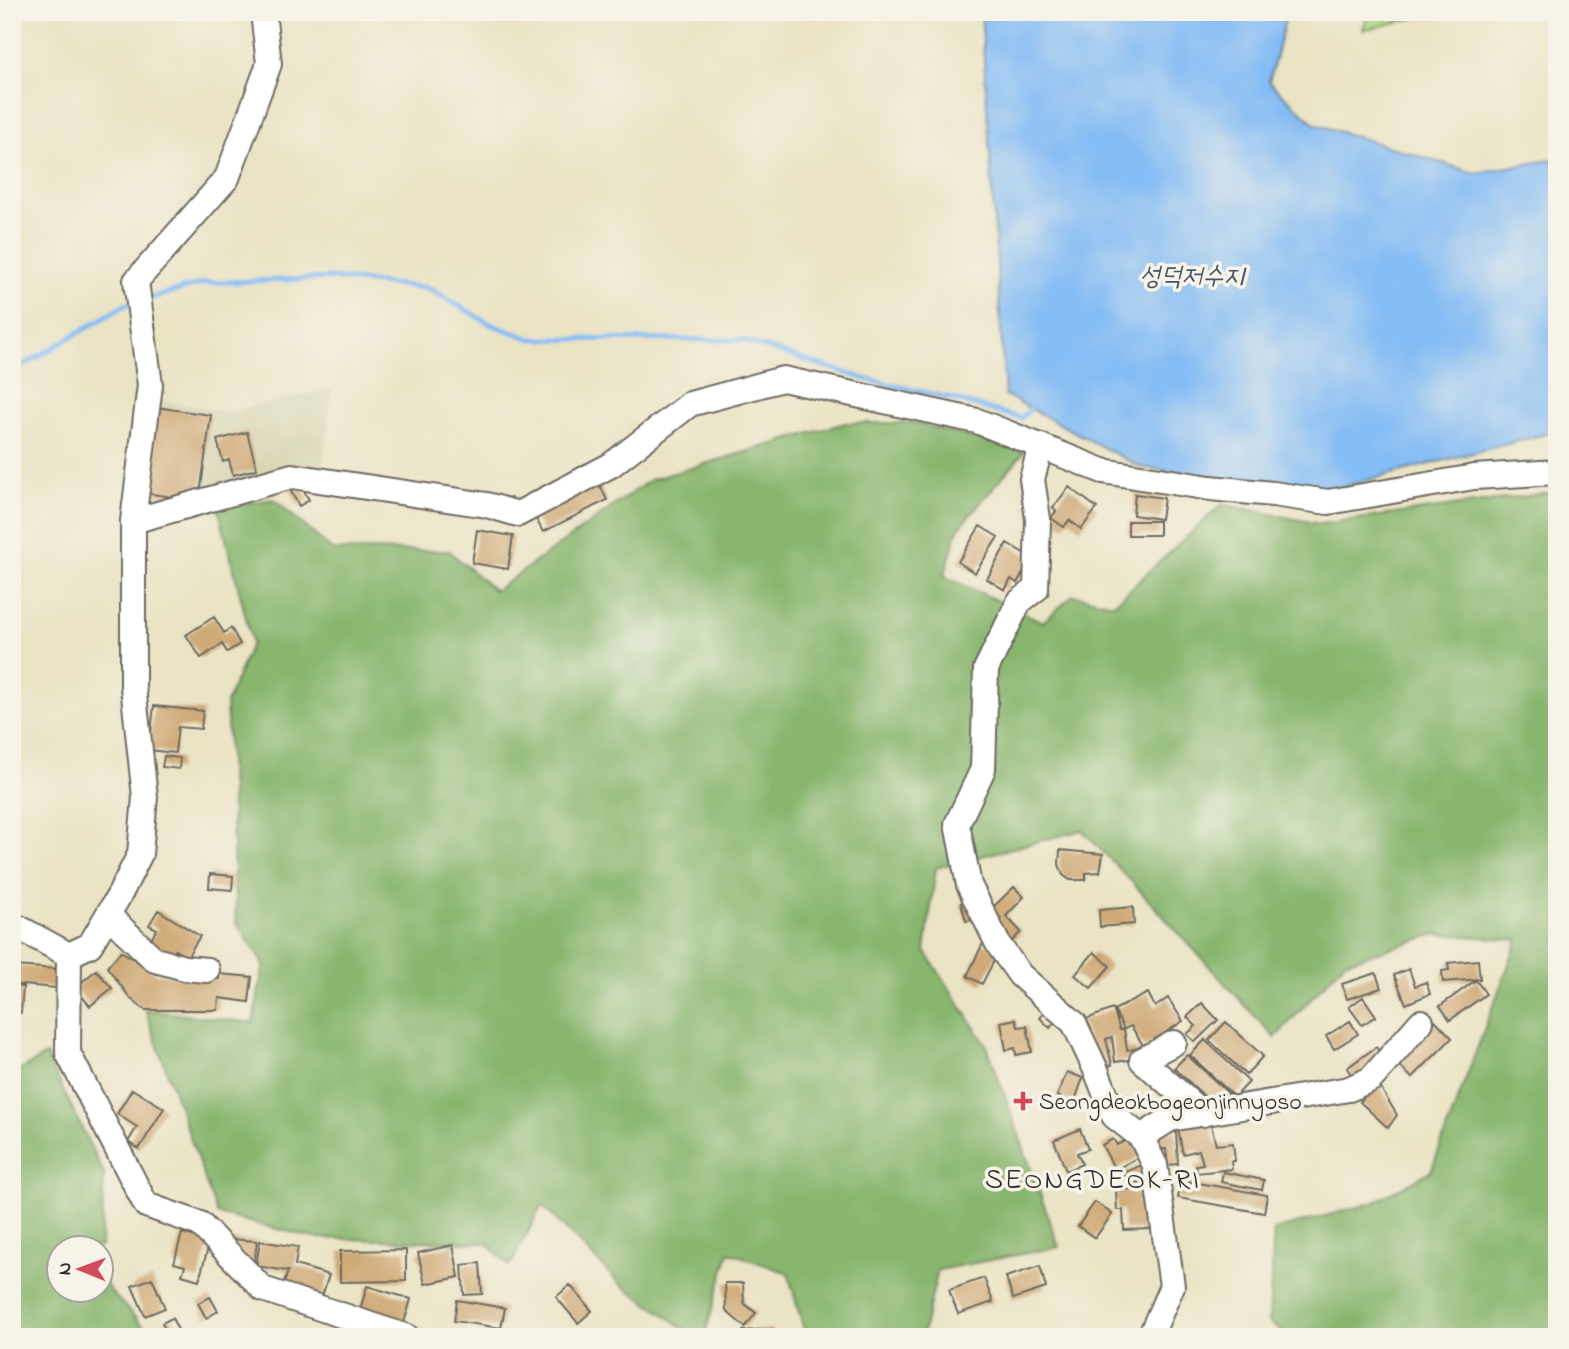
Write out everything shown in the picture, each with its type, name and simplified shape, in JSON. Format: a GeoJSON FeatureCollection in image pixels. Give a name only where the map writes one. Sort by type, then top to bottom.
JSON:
{"type":"FeatureCollection","features":[{"type":"Feature","properties":{"kind":"street"},"geometry":{"type":"LineString","coordinates":[[69,955],[90,945],[140,854],[145,797],[133,686],[133,521],[150,385],[136,281],[227,178],[269,64],[263,12]]}},
{"type":"Feature","properties":{"kind":"street"},"geometry":{"type":"LineString","coordinates":[[133,521],[292,476],[487,505],[518,514],[611,465],[690,404],[783,379],[977,421],[1103,471],[1210,488],[1328,502],[1474,477],[1557,472]]}},
{"type":"Feature","properties":{"kind":"street"},"geometry":{"type":"LineString","coordinates":[[1041,446],[1032,479],[1038,519],[1036,589],[1019,602],[986,669],[983,769],[957,824],[969,885],[998,943],[1020,975],[1074,1023],[1114,1115],[1140,1137],[1155,1165],[1171,1286],[1150,1337]]}},
{"type":"Feature","properties":{"kind":"street"},"geometry":{"type":"LineString","coordinates":[[107,915],[155,960],[185,968],[207,970]]}},
{"type":"Feature","properties":{"kind":"street"},"geometry":{"type":"LineString","coordinates":[[12,924],[69,955]]}},
{"type":"Feature","properties":{"kind":"street"},"geometry":{"type":"LineString","coordinates":[[69,955],[68,1052],[146,1205],[200,1224],[263,1289],[407,1337]]}},
{"type":"Feature","properties":{"kind":"street"},"geometry":{"type":"LineString","coordinates":[[1140,1137],[1170,1119],[1349,1088],[1371,1079],[1421,1022]]}},
{"type":"Feature","properties":{"kind":"street"},"geometry":{"type":"LineString","coordinates":[[1174,1043],[1142,1060],[1203,1114]]}},
{"type":"Feature","properties":{"kind":"shaded area"},"geometry":{"type":"Polygon","coordinates":[[[332,388],[323,468],[139,514],[155,400],[229,412],[332,388]]]}},
{"type":"Feature","properties":{"kind":"green space"},"geometry":{"type":"Polygon","coordinates":[[[1368,12],[1442,12],[1363,30],[1368,12]]]}},
{"type":"Feature","properties":{"kind":"green space"},"geometry":{"type":"Polygon","coordinates":[[[845,423],[916,423],[1024,452],[958,529],[944,576],[1043,622],[1073,595],[1114,604],[1222,504],[1320,524],[1557,492],[1557,1337],[1289,1337],[1269,1322],[1274,1230],[1373,1203],[1431,1171],[1518,940],[1436,934],[1345,962],[1275,1038],[1082,830],[936,868],[925,951],[987,1046],[1059,1247],[938,1270],[922,1337],[806,1337],[788,1273],[729,1252],[704,1337],[697,1337],[620,1284],[542,1205],[510,1266],[487,1243],[314,1238],[217,1214],[145,1010],[253,1023],[264,964],[236,923],[226,704],[252,642],[218,507],[274,499],[332,550],[449,551],[495,591],[650,480],[845,423]]]}},
{"type":"Feature","properties":{"kind":"green space"},"geometry":{"type":"Polygon","coordinates":[[[46,1055],[104,1174],[102,1234],[46,1234],[46,1304],[116,1304],[116,1297],[154,1337],[12,1337],[12,1075],[46,1055]]]}},
{"type":"Feature","properties":{"kind":"water","name":"성덕저수지"},"geometry":{"type":"Polygon","coordinates":[[[981,12],[1283,12],[1285,20],[1269,82],[1315,124],[1475,173],[1557,160],[1557,431],[1322,492],[1140,467],[1005,395],[981,12]]]}},
{"type":"Feature","properties":{"kind":"building"},"geometry":{"type":"Polygon","coordinates":[[[156,407],[211,415],[200,494],[173,497],[144,493],[156,407]]]}},
{"type":"Feature","properties":{"kind":"building"},"geometry":{"type":"Polygon","coordinates":[[[247,432],[257,469],[233,475],[229,460],[223,462],[217,440],[247,432]]]}},
{"type":"Feature","properties":{"kind":"building"},"geometry":{"type":"Polygon","coordinates":[[[298,481],[309,500],[299,506],[288,486],[298,481]]]}},
{"type":"Feature","properties":{"kind":"building"},"geometry":{"type":"Polygon","coordinates":[[[598,481],[607,500],[543,532],[533,513],[598,481]]]}},
{"type":"Feature","properties":{"kind":"building"},"geometry":{"type":"Polygon","coordinates":[[[1069,487],[1097,508],[1081,529],[1069,520],[1064,527],[1051,518],[1056,511],[1053,508],[1069,487]]]}},
{"type":"Feature","properties":{"kind":"building"},"geometry":{"type":"Polygon","coordinates":[[[1135,494],[1164,498],[1161,519],[1133,515],[1135,494]]]}},
{"type":"Feature","properties":{"kind":"building"},"geometry":{"type":"Polygon","coordinates":[[[1128,521],[1159,521],[1159,535],[1128,535],[1128,521]]]}},
{"type":"Feature","properties":{"kind":"building"},"geometry":{"type":"Polygon","coordinates":[[[980,526],[998,537],[975,573],[958,562],[980,526]]]}},
{"type":"Feature","properties":{"kind":"building"},"geometry":{"type":"Polygon","coordinates":[[[477,530],[513,536],[508,569],[472,563],[477,530]]]}},
{"type":"Feature","properties":{"kind":"building"},"geometry":{"type":"Polygon","coordinates":[[[1007,543],[1032,558],[1017,583],[1011,579],[1005,590],[987,579],[1007,543]]]}},
{"type":"Feature","properties":{"kind":"building"},"geometry":{"type":"Polygon","coordinates":[[[214,617],[224,633],[231,628],[240,644],[227,652],[222,644],[201,658],[186,635],[214,617]]]}},
{"type":"Feature","properties":{"kind":"building"},"geometry":{"type":"Polygon","coordinates":[[[154,706],[203,711],[201,729],[178,727],[175,753],[149,750],[154,706]]]}},
{"type":"Feature","properties":{"kind":"building"},"geometry":{"type":"Polygon","coordinates":[[[164,756],[180,758],[179,769],[162,767],[164,756]]]}},
{"type":"Feature","properties":{"kind":"building"},"geometry":{"type":"Polygon","coordinates":[[[1060,850],[1103,854],[1100,872],[1086,873],[1086,880],[1070,880],[1063,875],[1059,864],[1060,850]]]}},
{"type":"Feature","properties":{"kind":"building"},"geometry":{"type":"Polygon","coordinates":[[[210,874],[233,876],[232,890],[209,888],[210,874]]]}},
{"type":"Feature","properties":{"kind":"building"},"geometry":{"type":"Polygon","coordinates":[[[1014,887],[1024,897],[1006,916],[1021,932],[1010,943],[993,926],[1001,918],[991,909],[1014,887]]]}},
{"type":"Feature","properties":{"kind":"building"},"geometry":{"type":"Polygon","coordinates":[[[971,900],[976,919],[966,921],[961,903],[971,900]]]}},
{"type":"Feature","properties":{"kind":"building"},"geometry":{"type":"Polygon","coordinates":[[[1133,907],[1134,924],[1100,927],[1099,910],[1133,907]]]}},
{"type":"Feature","properties":{"kind":"building"},"geometry":{"type":"Polygon","coordinates":[[[158,910],[200,936],[187,957],[175,950],[167,958],[147,946],[157,929],[149,925],[158,910]]]}},
{"type":"Feature","properties":{"kind":"building"},"geometry":{"type":"Polygon","coordinates":[[[983,943],[999,951],[982,984],[967,976],[983,943]]]}},
{"type":"Feature","properties":{"kind":"building"},"geometry":{"type":"Polygon","coordinates":[[[121,951],[157,974],[219,979],[220,974],[252,977],[249,1002],[219,998],[218,1010],[145,1010],[131,999],[107,967],[121,951]]]}},
{"type":"Feature","properties":{"kind":"building"},"geometry":{"type":"Polygon","coordinates":[[[1094,952],[1110,966],[1091,988],[1075,975],[1094,952]]]}},
{"type":"Feature","properties":{"kind":"building"},"geometry":{"type":"Polygon","coordinates":[[[1478,960],[1480,979],[1443,982],[1442,971],[1449,970],[1448,963],[1478,960]]]}},
{"type":"Feature","properties":{"kind":"building"},"geometry":{"type":"Polygon","coordinates":[[[12,966],[58,969],[56,988],[12,984],[12,966]]]}},
{"type":"Feature","properties":{"kind":"building"},"geometry":{"type":"Polygon","coordinates":[[[1409,969],[1415,986],[1426,982],[1430,994],[1406,1004],[1394,975],[1409,969]]]}},
{"type":"Feature","properties":{"kind":"building"},"geometry":{"type":"Polygon","coordinates":[[[96,970],[112,988],[90,1006],[75,988],[96,970]]]}},
{"type":"Feature","properties":{"kind":"building"},"geometry":{"type":"Polygon","coordinates":[[[1376,973],[1381,988],[1347,999],[1342,984],[1376,973]]]}},
{"type":"Feature","properties":{"kind":"building"},"geometry":{"type":"Polygon","coordinates":[[[1476,980],[1486,994],[1450,1020],[1440,1006],[1476,980]]]}},
{"type":"Feature","properties":{"kind":"building"},"geometry":{"type":"Polygon","coordinates":[[[12,986],[23,987],[21,1013],[12,1012],[12,986]]]}},
{"type":"Feature","properties":{"kind":"building"},"geometry":{"type":"Polygon","coordinates":[[[1148,993],[1155,1007],[1168,998],[1183,1021],[1144,1047],[1131,1026],[1124,1029],[1114,1010],[1148,993]]]}},
{"type":"Feature","properties":{"kind":"building"},"geometry":{"type":"Polygon","coordinates":[[[1363,997],[1376,1016],[1362,1025],[1349,1007],[1363,997]]]}},
{"type":"Feature","properties":{"kind":"building"},"geometry":{"type":"Polygon","coordinates":[[[1202,1003],[1218,1020],[1195,1042],[1187,1034],[1196,1026],[1187,1017],[1202,1003]]]}},
{"type":"Feature","properties":{"kind":"building"},"geometry":{"type":"Polygon","coordinates":[[[1050,1006],[1060,1016],[1050,1028],[1040,1018],[1050,1006]]]}},
{"type":"Feature","properties":{"kind":"building"},"geometry":{"type":"Polygon","coordinates":[[[1113,1009],[1120,1030],[1124,1029],[1127,1050],[1135,1049],[1136,1059],[1115,1062],[1112,1037],[1106,1039],[1112,1065],[1099,1068],[1081,1021],[1113,1009]]]}},
{"type":"Feature","properties":{"kind":"building"},"geometry":{"type":"Polygon","coordinates":[[[1016,1019],[1018,1027],[1027,1026],[1032,1052],[1016,1055],[1015,1048],[1006,1050],[1001,1022],[1016,1019]]]}},
{"type":"Feature","properties":{"kind":"building"},"geometry":{"type":"Polygon","coordinates":[[[1435,1020],[1452,1038],[1412,1078],[1394,1060],[1435,1020]]]}},
{"type":"Feature","properties":{"kind":"building"},"geometry":{"type":"Polygon","coordinates":[[[1350,1021],[1358,1034],[1334,1049],[1326,1036],[1350,1021]]]}},
{"type":"Feature","properties":{"kind":"building"},"geometry":{"type":"Polygon","coordinates":[[[1226,1022],[1263,1056],[1246,1075],[1209,1040],[1226,1022]]]}},
{"type":"Feature","properties":{"kind":"building"},"geometry":{"type":"Polygon","coordinates":[[[1205,1040],[1249,1082],[1235,1097],[1190,1055],[1205,1040]]]}},
{"type":"Feature","properties":{"kind":"building"},"geometry":{"type":"Polygon","coordinates":[[[1376,1047],[1383,1057],[1354,1079],[1347,1068],[1376,1047]]]}},
{"type":"Feature","properties":{"kind":"building"},"geometry":{"type":"Polygon","coordinates":[[[1187,1055],[1229,1094],[1216,1107],[1174,1068],[1187,1055]]]}},
{"type":"Feature","properties":{"kind":"building"},"geometry":{"type":"Polygon","coordinates":[[[1067,1072],[1083,1078],[1074,1103],[1057,1096],[1067,1072]]]}},
{"type":"Feature","properties":{"kind":"building"},"geometry":{"type":"Polygon","coordinates":[[[1377,1082],[1397,1115],[1388,1128],[1360,1102],[1377,1082]]]}},
{"type":"Feature","properties":{"kind":"building"},"geometry":{"type":"Polygon","coordinates":[[[132,1089],[164,1108],[139,1149],[128,1142],[137,1127],[117,1114],[132,1089]]]}},
{"type":"Feature","properties":{"kind":"building"},"geometry":{"type":"Polygon","coordinates":[[[1210,1121],[1216,1145],[1233,1143],[1235,1161],[1231,1161],[1232,1169],[1197,1173],[1196,1165],[1203,1164],[1199,1150],[1183,1154],[1178,1128],[1210,1121]]]}},
{"type":"Feature","properties":{"kind":"building"},"geometry":{"type":"Polygon","coordinates":[[[1080,1129],[1088,1149],[1077,1153],[1082,1164],[1066,1171],[1054,1140],[1080,1129]]]}},
{"type":"Feature","properties":{"kind":"building"},"geometry":{"type":"Polygon","coordinates":[[[1176,1131],[1178,1164],[1168,1165],[1166,1149],[1160,1149],[1159,1132],[1176,1131]]]}},
{"type":"Feature","properties":{"kind":"building"},"geometry":{"type":"Polygon","coordinates":[[[1132,1137],[1142,1155],[1115,1170],[1102,1145],[1113,1139],[1117,1145],[1132,1137]]]}},
{"type":"Feature","properties":{"kind":"building"},"geometry":{"type":"Polygon","coordinates":[[[1143,1164],[1149,1178],[1130,1186],[1124,1173],[1143,1164]]]}},
{"type":"Feature","properties":{"kind":"building"},"geometry":{"type":"Polygon","coordinates":[[[1223,1172],[1264,1180],[1262,1190],[1221,1182],[1223,1172]]]}},
{"type":"Feature","properties":{"kind":"building"},"geometry":{"type":"Polygon","coordinates":[[[1181,1180],[1267,1195],[1264,1213],[1178,1198],[1181,1180]]]}},
{"type":"Feature","properties":{"kind":"building"},"geometry":{"type":"Polygon","coordinates":[[[1151,1188],[1153,1229],[1124,1230],[1123,1210],[1117,1210],[1116,1190],[1151,1188]]]}},
{"type":"Feature","properties":{"kind":"building"},"geometry":{"type":"Polygon","coordinates":[[[1095,1202],[1112,1214],[1095,1238],[1078,1226],[1095,1202]]]}},
{"type":"Feature","properties":{"kind":"building"},"geometry":{"type":"Polygon","coordinates":[[[182,1233],[210,1241],[199,1280],[182,1275],[185,1266],[174,1263],[182,1233]]]}},
{"type":"Feature","properties":{"kind":"building"},"geometry":{"type":"Polygon","coordinates":[[[228,1239],[257,1241],[254,1265],[228,1239]]]}},
{"type":"Feature","properties":{"kind":"building"},"geometry":{"type":"Polygon","coordinates":[[[260,1241],[298,1247],[295,1265],[329,1275],[321,1299],[283,1287],[288,1271],[256,1266],[260,1241]]]}},
{"type":"Feature","properties":{"kind":"building"},"geometry":{"type":"Polygon","coordinates":[[[453,1245],[459,1277],[425,1284],[418,1253],[453,1245]]]}},
{"type":"Feature","properties":{"kind":"building"},"geometry":{"type":"Polygon","coordinates":[[[406,1250],[406,1281],[340,1282],[340,1251],[406,1250]]]}},
{"type":"Feature","properties":{"kind":"building"},"geometry":{"type":"Polygon","coordinates":[[[480,1263],[482,1294],[464,1295],[462,1265],[480,1263]]]}},
{"type":"Feature","properties":{"kind":"building"},"geometry":{"type":"Polygon","coordinates":[[[1040,1266],[1046,1288],[1013,1299],[1006,1277],[1040,1266]]]}},
{"type":"Feature","properties":{"kind":"building"},"geometry":{"type":"Polygon","coordinates":[[[152,1278],[165,1308],[145,1316],[132,1286],[152,1278]]]}},
{"type":"Feature","properties":{"kind":"building"},"geometry":{"type":"Polygon","coordinates":[[[984,1278],[993,1302],[958,1314],[949,1290],[984,1278]]]}},
{"type":"Feature","properties":{"kind":"building"},"geometry":{"type":"Polygon","coordinates":[[[725,1283],[743,1283],[744,1303],[756,1313],[745,1327],[726,1311],[725,1283]]]}},
{"type":"Feature","properties":{"kind":"building"},"geometry":{"type":"Polygon","coordinates":[[[570,1285],[592,1311],[578,1323],[556,1297],[570,1285]]]}},
{"type":"Feature","properties":{"kind":"building"},"geometry":{"type":"Polygon","coordinates":[[[367,1286],[411,1299],[403,1326],[359,1313],[367,1286]]]}},
{"type":"Feature","properties":{"kind":"building"},"geometry":{"type":"Polygon","coordinates":[[[210,1297],[218,1311],[206,1318],[198,1303],[210,1297]]]}},
{"type":"Feature","properties":{"kind":"building"},"geometry":{"type":"Polygon","coordinates":[[[457,1300],[505,1308],[501,1328],[454,1321],[457,1300]]]}},
{"type":"Feature","properties":{"kind":"building"},"geometry":{"type":"Polygon","coordinates":[[[172,1318],[181,1336],[179,1337],[169,1337],[162,1323],[172,1318]]]}},
{"type":"Feature","properties":{"kind":"building"},"geometry":{"type":"Polygon","coordinates":[[[772,1329],[773,1337],[743,1337],[743,1331],[772,1329]]]}},
{"type":"Feature","properties":{"kind":"waterway"},"geometry":{"type":"LineString","coordinates":[[147,299],[204,283],[330,278],[428,288],[492,325],[532,339],[742,340],[862,378],[1021,418],[1030,409]]}},
{"type":"Feature","properties":{"kind":"waterway"},"geometry":{"type":"LineString","coordinates":[[12,372],[134,302]]}},
{"type":"Feature","properties":{"kind":"place","name":"Seongdeokbogeonjinnyoso"},"geometry":{"type":"Point","coordinates":[1023,1101]}},
{"type":"Feature","properties":{"kind":"district","name":"SEONGDEOK-RI"},"geometry":{"type":"Point","coordinates":[1093,1178]}}]}
